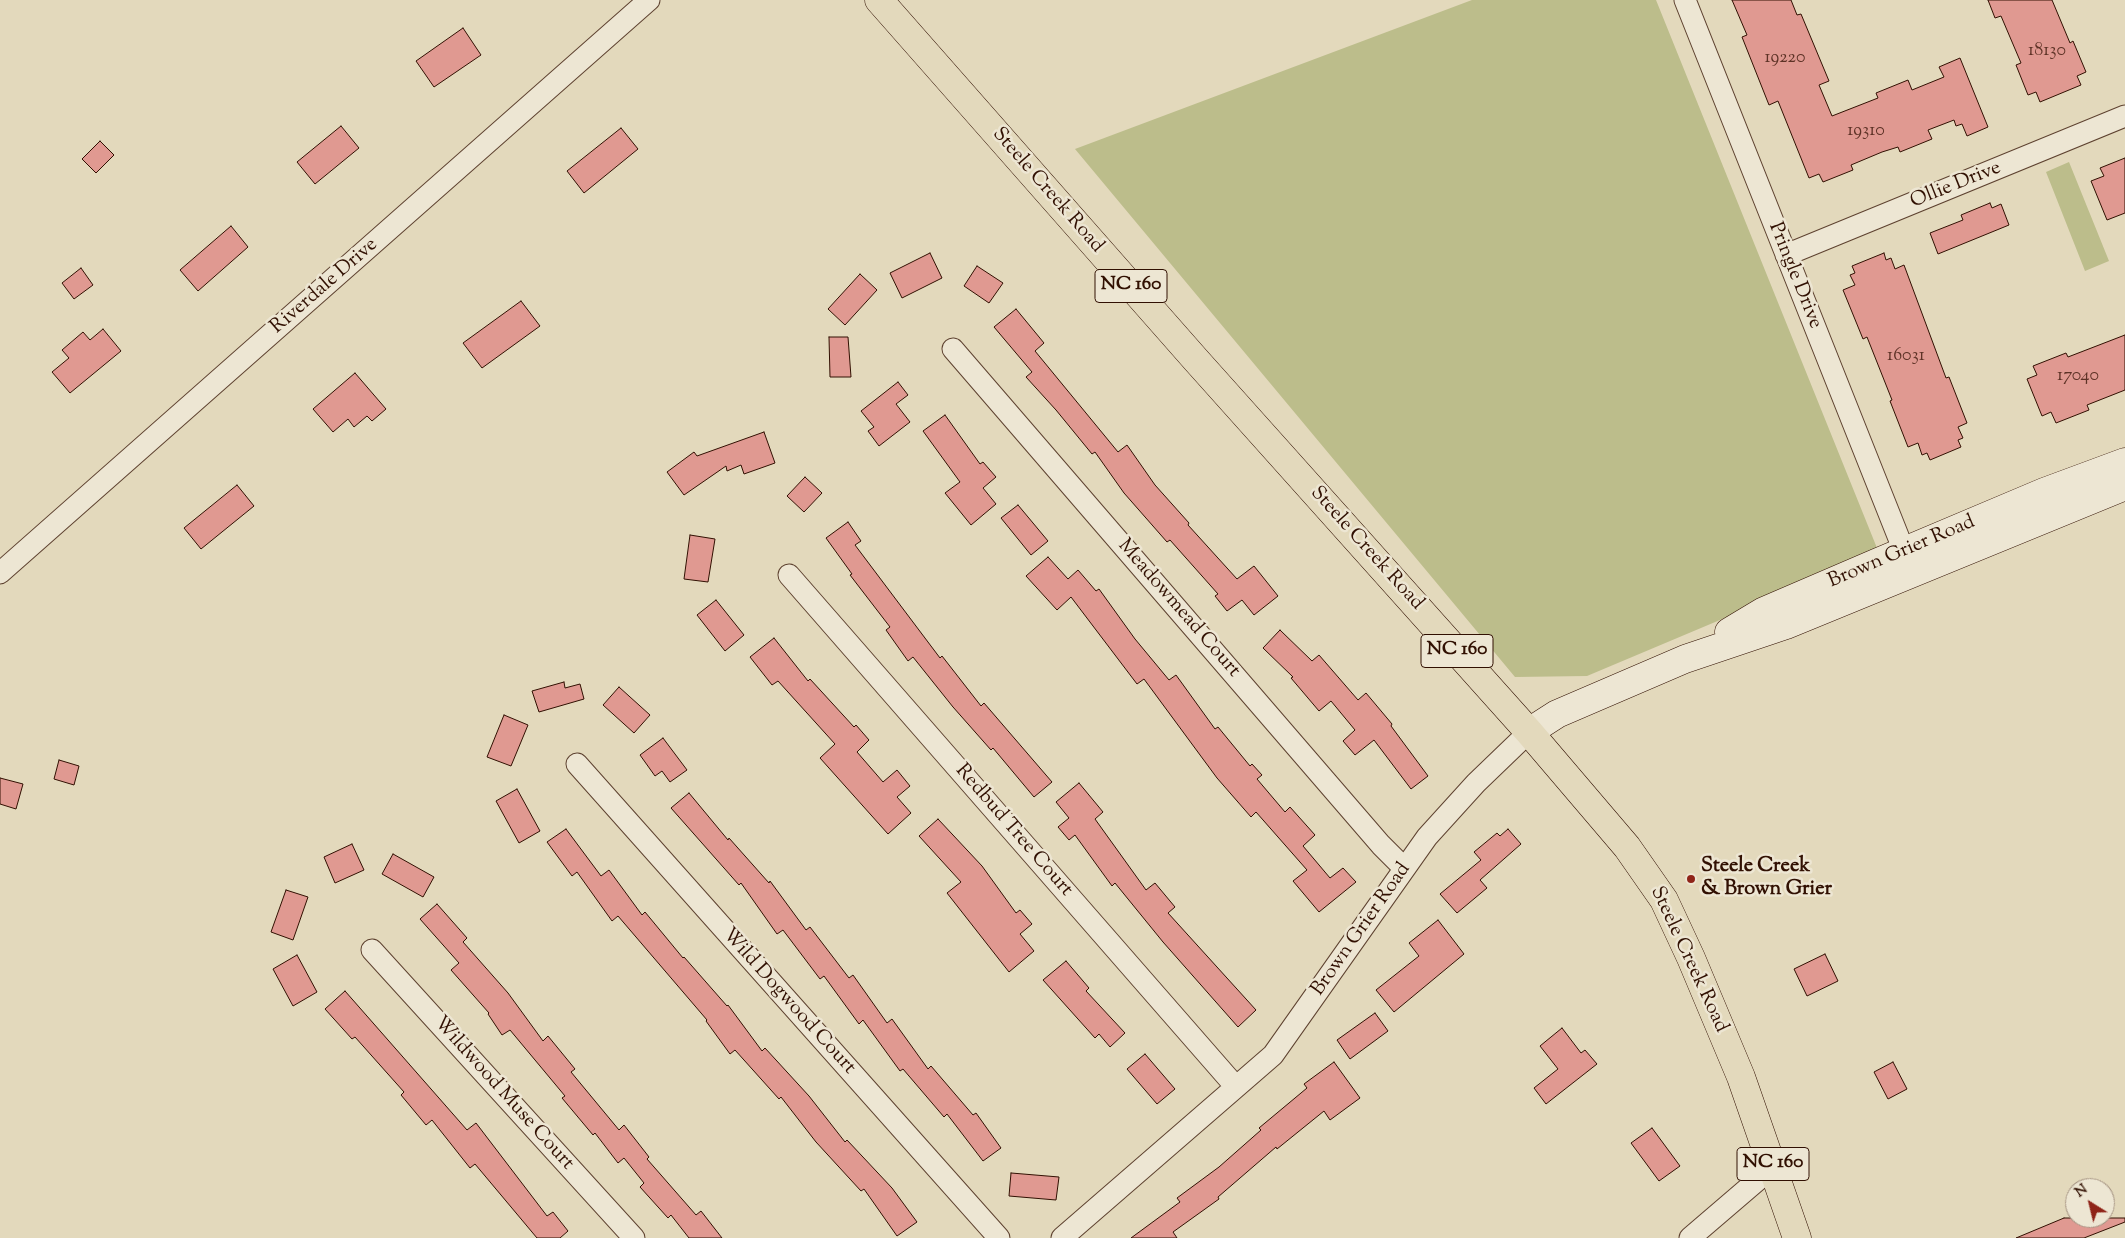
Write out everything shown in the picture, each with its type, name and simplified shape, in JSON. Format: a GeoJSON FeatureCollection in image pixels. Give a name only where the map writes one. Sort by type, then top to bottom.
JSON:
{"type":"FeatureCollection","features":[{"type":"Feature","properties":{"kind":"main road","name":"Steele Creek Road"},"geometry":{"type":"LineString","coordinates":[[879,0],[1196,360],[1529,732],[1594,807],[1664,900],[1712,1006],[1774,1166],[1797,1238]]}},
{"type":"Feature","properties":{"kind":"main road","name":"Brown Grier Road"},"geometry":{"type":"LineString","coordinates":[[1685,658],[1764,611],[2044,492],[2125,462]]}},
{"type":"Feature","properties":{"kind":"main road","name":"Brown Grier Road"},"geometry":{"type":"LineString","coordinates":[[1529,732],[1557,714],[1685,658],[1786,626],[2125,486]]}},
{"type":"Feature","properties":{"kind":"street","name":"Riverdale Drive"},"geometry":{"type":"LineString","coordinates":[[0,573],[649,0]]}},
{"type":"Feature","properties":{"kind":"street","name":"Pringle Drive"},"geometry":{"type":"LineString","coordinates":[[1685,0],[1904,551]]}},
{"type":"Feature","properties":{"kind":"street","name":"Ollie Drive"},"geometry":{"type":"LineString","coordinates":[[1786,255],[2125,116]]}},
{"type":"Feature","properties":{"kind":"street","name":"Meadowmead Court"},"geometry":{"type":"LineString","coordinates":[[953,349],[1386,850],[1404,868]]}},
{"type":"Feature","properties":{"kind":"street","name":"Redbud Tree Court"},"geometry":{"type":"LineString","coordinates":[[789,575],[1236,1087]]}},
{"type":"Feature","properties":{"kind":"street","name":"Brown Grier Road"},"geometry":{"type":"LineString","coordinates":[[1062,1238],[1273,1055],[1404,868],[1445,816],[1529,732]]}},
{"type":"Feature","properties":{"kind":"street","name":"Wild Dogwood Court"},"geometry":{"type":"LineString","coordinates":[[578,764],[999,1238]]}},
{"type":"Feature","properties":{"kind":"street","name":"Wildwood Muse Court"},"geometry":{"type":"LineString","coordinates":[[372,950],[634,1238]]}},
{"type":"Feature","properties":{"kind":"street"},"geometry":{"type":"LineString","coordinates":[[1690,1238],[1774,1166]]}},
{"type":"Feature","properties":{"kind":"green space"},"geometry":{"type":"Polygon","coordinates":[[[1472,0],[1656,0],[1879,553],[1587,676],[1515,677],[1075,149],[1472,0]]]}},
{"type":"Feature","properties":{"kind":"green space"},"geometry":{"type":"Polygon","coordinates":[[[2069,162],[2109,261],[2085,271],[2046,172],[2069,162]]]}},
{"type":"Feature","properties":{"kind":"building"},"geometry":{"type":"Polygon","coordinates":[[[1732,0],[1791,0],[1797,15],[1801,14],[1829,81],[1819,85],[1832,116],[1878,98],[1876,93],[1908,80],[1912,90],[1944,77],[1939,67],[1960,58],[1988,127],[1967,136],[1962,124],[1956,126],[1954,120],[1928,130],[1932,139],[1900,152],[1898,147],[1882,152],[1851,165],[1853,170],[1823,182],[1819,174],[1809,178],[1778,101],[1769,105],[1742,37],[1747,35],[1732,0]]]}},
{"type":"Feature","properties":{"kind":"building"},"geometry":{"type":"Polygon","coordinates":[[[1988,0],[2052,0],[2070,43],[2073,41],[2086,72],[2077,76],[2081,85],[2040,102],[2036,92],[2028,95],[2016,65],[2021,63],[2001,16],[1995,18],[1988,0]]]}},
{"type":"Feature","properties":{"kind":"building"},"geometry":{"type":"Polygon","coordinates":[[[463,28],[481,55],[434,87],[416,61],[463,28]]]}},
{"type":"Feature","properties":{"kind":"building"},"geometry":{"type":"Polygon","coordinates":[[[341,126],[359,148],[315,184],[297,162],[341,126]]]}},
{"type":"Feature","properties":{"kind":"building"},"geometry":{"type":"Polygon","coordinates":[[[621,128],[638,149],[584,193],[567,171],[621,128]]]}},
{"type":"Feature","properties":{"kind":"building"},"geometry":{"type":"Polygon","coordinates":[[[100,141],[114,155],[96,173],[82,159],[100,141]]]}},
{"type":"Feature","properties":{"kind":"building"},"geometry":{"type":"Polygon","coordinates":[[[2125,158],[2125,213],[2107,220],[2091,181],[2104,176],[2100,168],[2125,158]]]}},
{"type":"Feature","properties":{"kind":"building"},"geometry":{"type":"Polygon","coordinates":[[[1990,203],[1992,208],[2001,204],[2009,225],[1938,254],[1930,233],[1963,220],[1961,215],[1990,203]]]}},
{"type":"Feature","properties":{"kind":"building"},"geometry":{"type":"Polygon","coordinates":[[[231,226],[248,247],[198,291],[180,270],[231,226]]]}},
{"type":"Feature","properties":{"kind":"building"},"geometry":{"type":"Polygon","coordinates":[[[930,253],[942,278],[902,298],[890,273],[930,253]]]}},
{"type":"Feature","properties":{"kind":"building"},"geometry":{"type":"Polygon","coordinates":[[[1884,253],[1886,260],[1891,258],[1895,269],[1904,265],[1946,378],[1949,377],[1967,423],[1958,427],[1963,438],[1958,440],[1961,447],[1930,460],[1927,453],[1922,455],[1918,443],[1908,447],[1867,337],[1863,339],[1843,290],[1855,285],[1850,275],[1855,273],[1852,266],[1884,253]]]}},
{"type":"Feature","properties":{"kind":"building"},"geometry":{"type":"Polygon","coordinates":[[[977,266],[1003,283],[989,303],[964,286],[977,266]]]}},
{"type":"Feature","properties":{"kind":"building"},"geometry":{"type":"Polygon","coordinates":[[[81,268],[93,285],[74,299],[62,283],[81,268]]]}},
{"type":"Feature","properties":{"kind":"building"},"geometry":{"type":"Polygon","coordinates":[[[860,274],[877,290],[845,325],[828,309],[860,274]]]}},
{"type":"Feature","properties":{"kind":"building"},"geometry":{"type":"Polygon","coordinates":[[[521,301],[540,326],[482,368],[463,343],[521,301]]]}},
{"type":"Feature","properties":{"kind":"building"},"geometry":{"type":"Polygon","coordinates":[[[1016,309],[1044,343],[1035,351],[1118,452],[1127,445],[1155,485],[1237,579],[1254,566],[1278,596],[1254,615],[1242,600],[1227,611],[1215,596],[1218,594],[1170,540],[1167,542],[1124,493],[1095,452],[1092,454],[1026,377],[1032,372],[994,327],[1016,309]]]}},
{"type":"Feature","properties":{"kind":"building"},"geometry":{"type":"Polygon","coordinates":[[[103,329],[121,351],[70,393],[52,372],[69,358],[62,350],[83,332],[90,340],[103,329]]]}},
{"type":"Feature","properties":{"kind":"building"},"geometry":{"type":"Polygon","coordinates":[[[2125,335],[2125,390],[2087,405],[2089,410],[2056,423],[2051,412],[2042,416],[2027,379],[2037,375],[2033,366],[2066,353],[2068,357],[2125,335]]]}},
{"type":"Feature","properties":{"kind":"building"},"geometry":{"type":"Polygon","coordinates":[[[829,337],[848,337],[851,377],[830,377],[829,337]]]}},
{"type":"Feature","properties":{"kind":"building"},"geometry":{"type":"Polygon","coordinates":[[[355,373],[386,409],[372,421],[367,416],[354,427],[348,419],[333,432],[313,409],[355,373]]]}},
{"type":"Feature","properties":{"kind":"building"},"geometry":{"type":"Polygon","coordinates":[[[898,382],[908,395],[896,404],[910,422],[879,446],[868,431],[874,427],[861,411],[898,382]]]}},
{"type":"Feature","properties":{"kind":"building"},"geometry":{"type":"Polygon","coordinates":[[[945,415],[980,464],[983,462],[996,477],[983,488],[996,504],[971,525],[945,493],[960,482],[923,431],[945,415]]]}},
{"type":"Feature","properties":{"kind":"building"},"geometry":{"type":"Polygon","coordinates":[[[764,432],[775,463],[744,474],[741,465],[727,471],[726,466],[684,495],[667,472],[694,452],[697,456],[764,432]]]}},
{"type":"Feature","properties":{"kind":"building"},"geometry":{"type":"Polygon","coordinates":[[[805,477],[822,493],[804,512],[787,496],[805,477]]]}},
{"type":"Feature","properties":{"kind":"building"},"geometry":{"type":"Polygon","coordinates":[[[237,485],[254,506],[201,549],[184,528],[237,485]]]}},
{"type":"Feature","properties":{"kind":"building"},"geometry":{"type":"Polygon","coordinates":[[[1018,505],[1048,541],[1031,555],[1001,518],[1018,505]]]}},
{"type":"Feature","properties":{"kind":"building"},"geometry":{"type":"Polygon","coordinates":[[[848,522],[861,541],[855,545],[940,658],[942,656],[981,706],[984,703],[1052,782],[1034,797],[993,748],[991,750],[953,707],[913,657],[908,661],[886,630],[890,627],[850,575],[852,574],[826,538],[848,522]]]}},
{"type":"Feature","properties":{"kind":"building"},"geometry":{"type":"Polygon","coordinates":[[[690,535],[715,539],[708,582],[684,579],[690,535]]]}},
{"type":"Feature","properties":{"kind":"building"},"geometry":{"type":"Polygon","coordinates":[[[1048,557],[1068,579],[1078,570],[1096,591],[1099,589],[1135,639],[1169,680],[1176,675],[1215,729],[1218,727],[1250,766],[1252,764],[1262,775],[1257,779],[1285,812],[1290,807],[1315,835],[1303,846],[1330,878],[1343,868],[1356,882],[1319,912],[1293,881],[1307,870],[1256,812],[1251,817],[1217,778],[1144,679],[1137,684],[1071,597],[1057,610],[1026,576],[1048,557]]]}},
{"type":"Feature","properties":{"kind":"building"},"geometry":{"type":"Polygon","coordinates":[[[716,600],[744,635],[725,651],[697,615],[716,600]]]}},
{"type":"Feature","properties":{"kind":"building"},"geometry":{"type":"Polygon","coordinates":[[[1280,630],[1312,661],[1319,655],[1358,700],[1366,693],[1392,724],[1391,726],[1428,776],[1411,789],[1374,740],[1355,755],[1343,741],[1355,730],[1331,701],[1319,711],[1291,678],[1293,677],[1263,648],[1280,630]]]}},
{"type":"Feature","properties":{"kind":"building"},"geometry":{"type":"Polygon","coordinates":[[[774,638],[808,681],[810,679],[854,727],[856,725],[869,740],[857,752],[883,782],[897,770],[910,786],[897,797],[911,813],[888,834],[820,758],[835,744],[778,681],[772,685],[750,657],[774,638]]]}},
{"type":"Feature","properties":{"kind":"building"},"geometry":{"type":"Polygon","coordinates":[[[564,682],[565,688],[580,684],[584,699],[539,712],[532,691],[564,682]]]}},
{"type":"Feature","properties":{"kind":"building"},"geometry":{"type":"Polygon","coordinates":[[[619,687],[650,715],[634,733],[603,705],[619,687]]]}},
{"type":"Feature","properties":{"kind":"building"},"geometry":{"type":"Polygon","coordinates":[[[504,715],[528,725],[511,766],[487,757],[504,715]]]}},
{"type":"Feature","properties":{"kind":"building"},"geometry":{"type":"Polygon","coordinates":[[[663,738],[687,770],[670,782],[662,771],[655,776],[640,755],[663,738]]]}},
{"type":"Feature","properties":{"kind":"building"},"geometry":{"type":"Polygon","coordinates":[[[59,760],[79,766],[74,785],[54,779],[59,760]]]}},
{"type":"Feature","properties":{"kind":"building"},"geometry":{"type":"Polygon","coordinates":[[[0,778],[23,784],[16,809],[0,804],[0,778]]]}},
{"type":"Feature","properties":{"kind":"building"},"geometry":{"type":"Polygon","coordinates":[[[1079,783],[1103,812],[1095,819],[1146,890],[1155,883],[1175,907],[1168,913],[1256,1010],[1238,1027],[1163,942],[1115,883],[1112,886],[1075,835],[1069,840],[1058,827],[1069,818],[1056,802],[1079,783]]]}},
{"type":"Feature","properties":{"kind":"building"},"geometry":{"type":"Polygon","coordinates":[[[517,789],[540,831],[519,843],[496,801],[517,789]]]}},
{"type":"Feature","properties":{"kind":"building"},"geometry":{"type":"Polygon","coordinates":[[[689,793],[728,840],[729,838],[769,883],[770,881],[806,930],[810,927],[849,978],[853,975],[887,1023],[892,1019],[928,1069],[931,1066],[973,1115],[976,1113],[1001,1148],[983,1161],[947,1114],[944,1117],[903,1069],[900,1071],[863,1020],[859,1024],[824,976],[820,979],[783,930],[777,934],[741,883],[739,885],[671,808],[689,793]]]}},
{"type":"Feature","properties":{"kind":"building"},"geometry":{"type":"Polygon","coordinates":[[[938,819],[982,866],[1016,913],[1020,910],[1032,924],[1020,934],[1034,951],[1009,972],[947,893],[961,882],[919,836],[938,819]]]}},
{"type":"Feature","properties":{"kind":"building"},"geometry":{"type":"Polygon","coordinates":[[[566,829],[601,876],[609,870],[642,915],[645,912],[683,958],[728,1005],[762,1051],[765,1048],[809,1096],[845,1142],[847,1140],[892,1188],[917,1222],[897,1236],[864,1189],[861,1191],[816,1142],[781,1097],[779,1099],[735,1050],[730,1054],[707,1020],[618,916],[612,921],[577,872],[572,876],[547,842],[566,829]]]}},
{"type":"Feature","properties":{"kind":"building"},"geometry":{"type":"Polygon","coordinates":[[[1508,829],[1521,844],[1480,880],[1487,888],[1457,913],[1440,894],[1481,860],[1474,852],[1497,833],[1500,836],[1508,829]]]}},
{"type":"Feature","properties":{"kind":"building"},"geometry":{"type":"Polygon","coordinates":[[[352,844],[364,870],[335,883],[324,857],[352,844]]]}},
{"type":"Feature","properties":{"kind":"building"},"geometry":{"type":"Polygon","coordinates":[[[393,854],[434,877],[423,897],[382,874],[393,854]]]}},
{"type":"Feature","properties":{"kind":"building"},"geometry":{"type":"Polygon","coordinates":[[[286,890],[308,897],[293,940],[271,932],[286,890]]]}},
{"type":"Feature","properties":{"kind":"building"},"geometry":{"type":"Polygon","coordinates":[[[437,904],[467,938],[463,942],[508,993],[543,1041],[548,1036],[575,1069],[571,1072],[619,1130],[624,1125],[649,1157],[647,1159],[696,1215],[701,1211],[722,1238],[689,1238],[671,1215],[668,1218],[640,1187],[644,1183],[624,1158],[618,1163],[595,1133],[593,1135],[562,1098],[565,1096],[510,1030],[502,1035],[489,1013],[451,970],[459,963],[420,919],[437,904]]]}},
{"type":"Feature","properties":{"kind":"building"},"geometry":{"type":"Polygon","coordinates":[[[1438,920],[1464,954],[1394,1012],[1376,990],[1419,956],[1409,943],[1438,920]]]}},
{"type":"Feature","properties":{"kind":"building"},"geometry":{"type":"Polygon","coordinates":[[[1825,954],[1838,981],[1807,996],[1794,969],[1825,954]]]}},
{"type":"Feature","properties":{"kind":"building"},"geometry":{"type":"Polygon","coordinates":[[[297,955],[317,992],[293,1006],[273,969],[297,955]]]}},
{"type":"Feature","properties":{"kind":"building"},"geometry":{"type":"Polygon","coordinates":[[[1066,961],[1089,988],[1086,991],[1125,1033],[1110,1047],[1099,1034],[1095,1038],[1043,980],[1066,961]]]}},
{"type":"Feature","properties":{"kind":"building"},"geometry":{"type":"Polygon","coordinates":[[[345,991],[467,1130],[476,1123],[547,1216],[553,1212],[568,1231],[560,1238],[537,1238],[475,1164],[470,1168],[432,1120],[426,1125],[401,1095],[404,1092],[355,1037],[352,1039],[325,1009],[345,991]]]}},
{"type":"Feature","properties":{"kind":"building"},"geometry":{"type":"Polygon","coordinates":[[[1375,1013],[1388,1031],[1350,1059],[1337,1040],[1375,1013]]]}},
{"type":"Feature","properties":{"kind":"building"},"geometry":{"type":"Polygon","coordinates":[[[1562,1028],[1581,1053],[1585,1050],[1597,1064],[1546,1104],[1534,1088],[1558,1069],[1540,1046],[1562,1028]]]}},
{"type":"Feature","properties":{"kind":"building"},"geometry":{"type":"Polygon","coordinates":[[[1145,1054],[1175,1089],[1157,1104],[1127,1069],[1145,1054]]]}},
{"type":"Feature","properties":{"kind":"building"},"geometry":{"type":"Polygon","coordinates":[[[1334,1062],[1360,1098],[1330,1120],[1324,1111],[1277,1149],[1276,1147],[1218,1197],[1219,1199],[1173,1232],[1177,1238],[1131,1238],[1180,1202],[1177,1198],[1219,1167],[1261,1130],[1259,1128],[1307,1088],[1304,1084],[1334,1062]]]}},
{"type":"Feature","properties":{"kind":"building"},"geometry":{"type":"Polygon","coordinates":[[[1893,1062],[1907,1089],[1888,1099],[1874,1072],[1893,1062]]]}},
{"type":"Feature","properties":{"kind":"building"},"geometry":{"type":"Polygon","coordinates":[[[1652,1128],[1680,1166],[1659,1181],[1631,1143],[1652,1128]]]}},
{"type":"Feature","properties":{"kind":"building"},"geometry":{"type":"Polygon","coordinates":[[[1011,1173],[1059,1177],[1056,1200],[1009,1196],[1011,1173]]]}},
{"type":"Feature","properties":{"kind":"building"},"geometry":{"type":"Polygon","coordinates":[[[2064,1218],[2065,1228],[2110,1228],[2084,1238],[2016,1238],[2064,1218]]]}},
{"type":"Feature","properties":{"kind":"building"},"geometry":{"type":"Polygon","coordinates":[[[2115,1218],[2125,1218],[2125,1222],[2115,1226],[2115,1218]]]}},
{"type":"Feature","properties":{"kind":"place","name":"Steele Creek & Brown Grier"},"geometry":{"type":"Point","coordinates":[1691,879]}}]}
